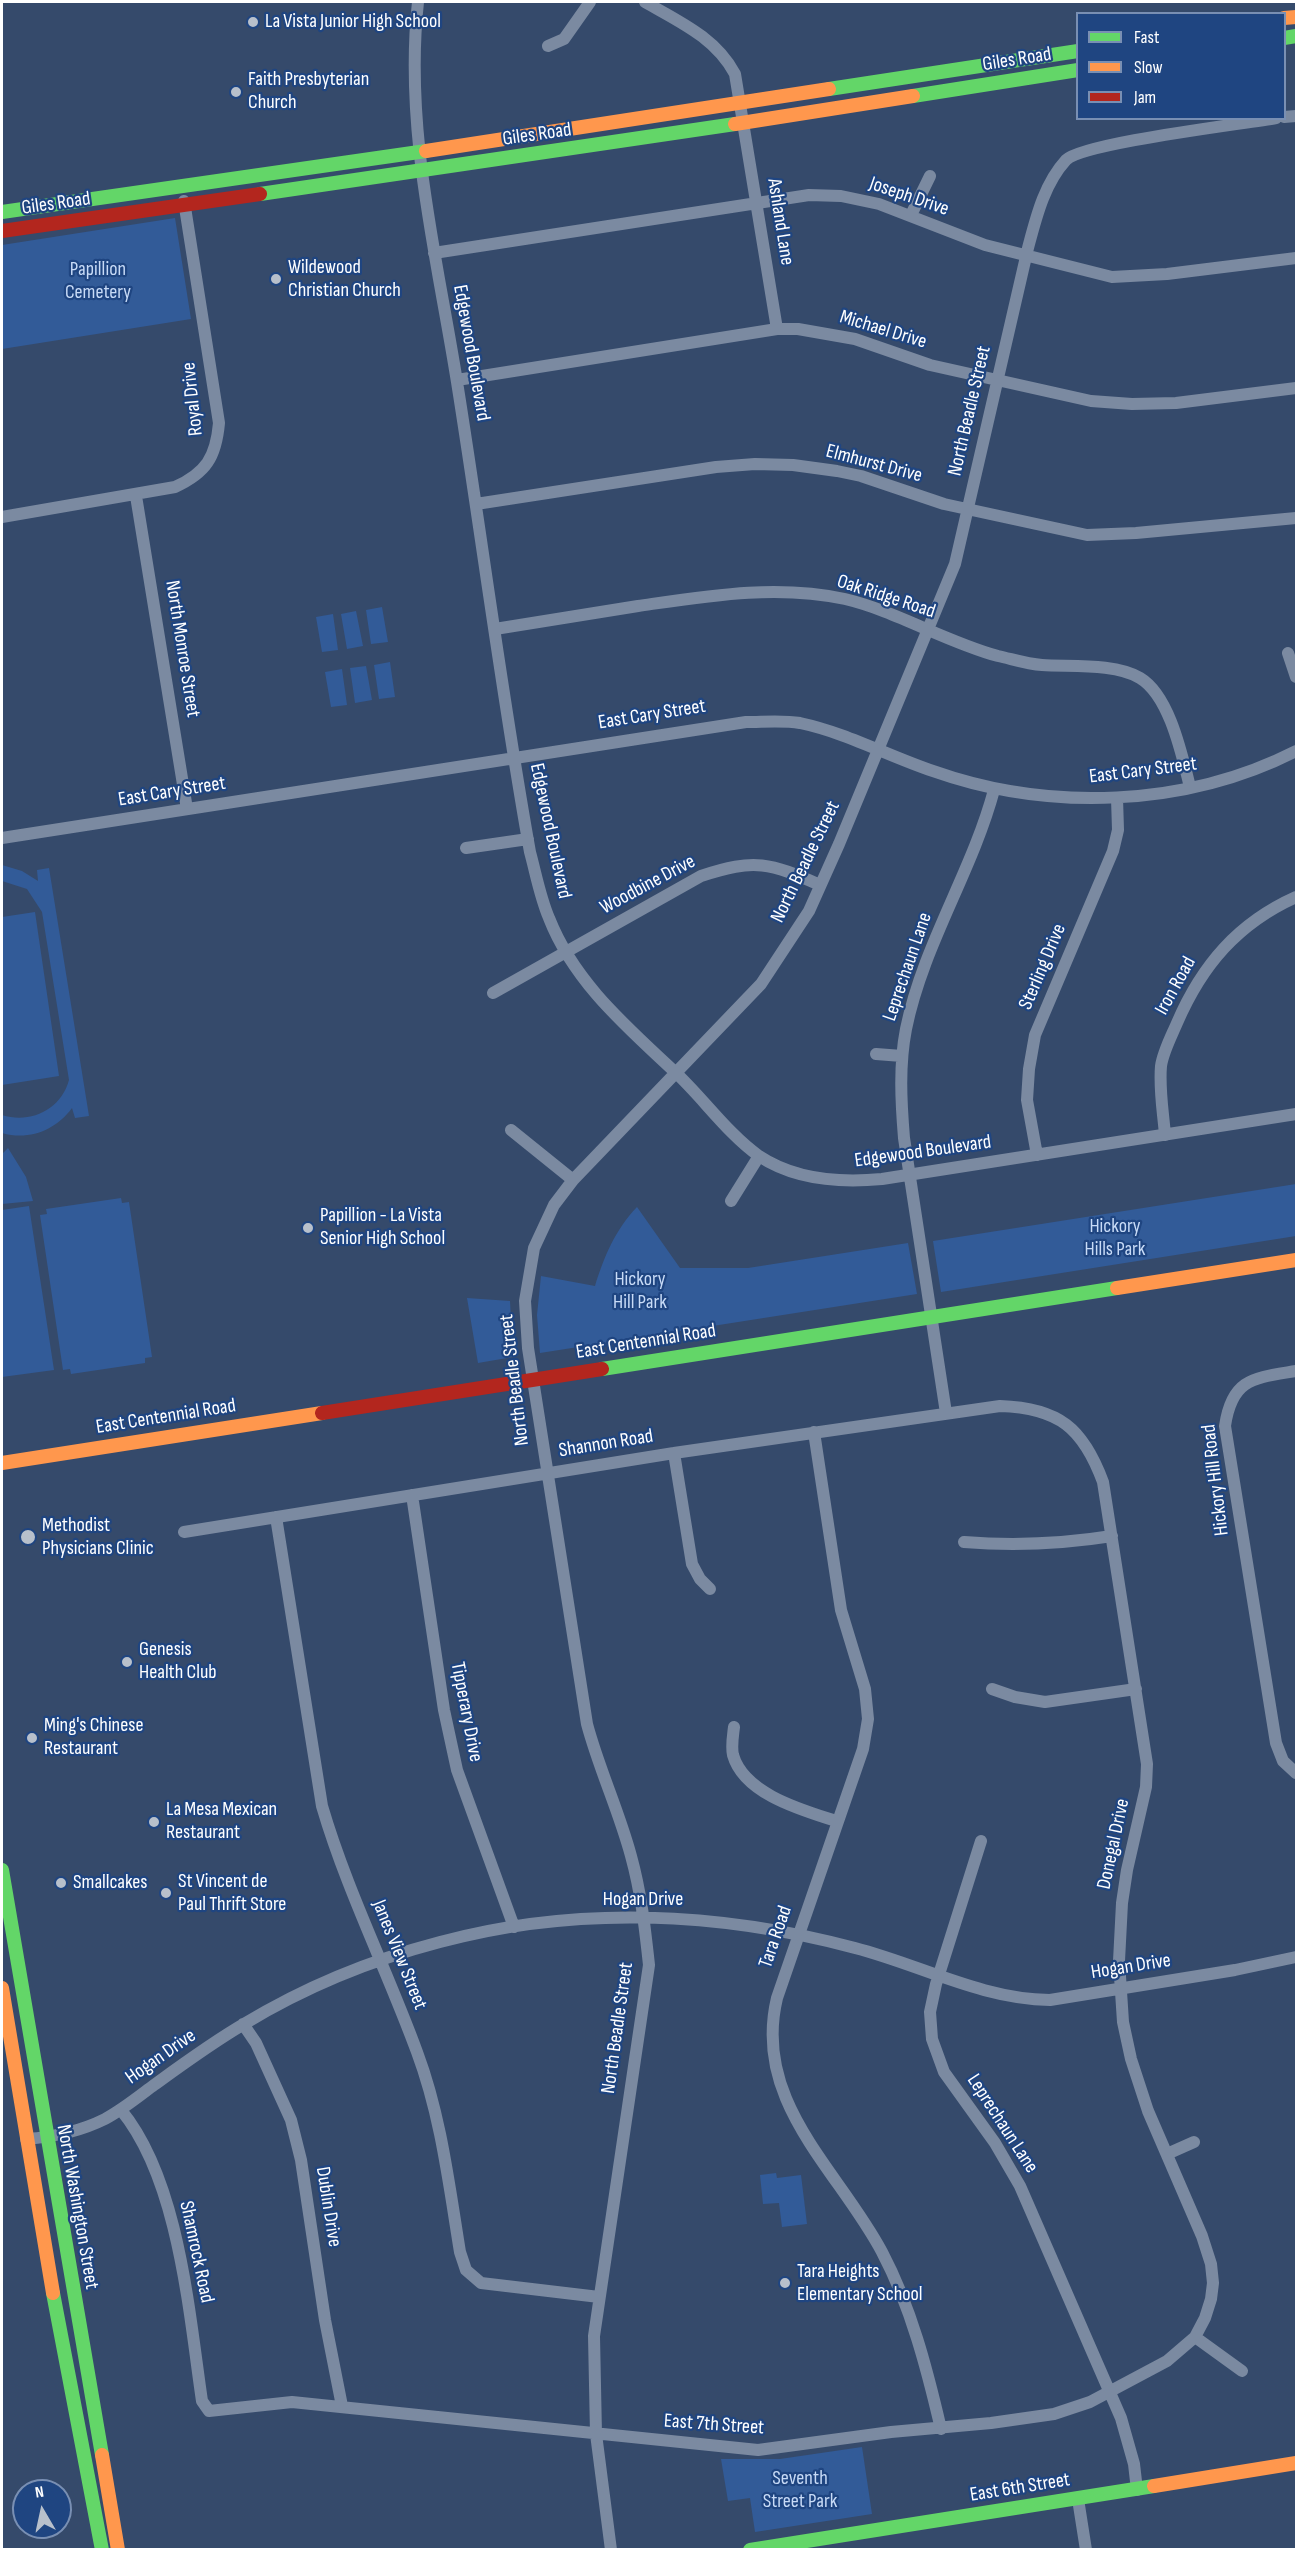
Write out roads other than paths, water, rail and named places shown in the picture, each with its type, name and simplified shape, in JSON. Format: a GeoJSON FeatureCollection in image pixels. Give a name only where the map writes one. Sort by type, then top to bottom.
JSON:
{"type":"FeatureCollection","features":[{"type":"Feature","properties":{"kind":"main road","name":"Giles Road"},"geometry":{"type":"LineString","coordinates":[[2,212],[420,152],[1076,51]]}},
{"type":"Feature","properties":{"kind":"main road","name":"Giles Road"},"geometry":{"type":"LineString","coordinates":[[2,231],[422,171],[1076,70]]}},
{"type":"Feature","properties":{"kind":"main road","name":"East Centennial Road"},"geometry":{"type":"LineString","coordinates":[[2,1463],[1296,1260]]}},
{"type":"Feature","properties":{"kind":"main road","name":"North Washington Street"},"geometry":{"type":"LineString","coordinates":[[2,1870],[118,2550]]}},
{"type":"Feature","properties":{"kind":"main road","name":"North Washington Street"},"geometry":{"type":"LineString","coordinates":[[2,1988],[65,2366],[102,2550]]}},
{"type":"Feature","properties":{"kind":"main road","name":"East 6th Street"},"geometry":{"type":"LineString","coordinates":[[750,2550],[1296,2463]]}},
{"type":"Feature","properties":{"kind":"street","name":"Edgewood Boulevard"},"geometry":{"type":"LineString","coordinates":[[418,2],[413,84],[422,171],[457,380],[528,839],[549,918],[567,952],[599,1000],[759,1156],[800,1174],[841,1182],[910,1175],[1296,1114]]}},
{"type":"Feature","properties":{"kind":"street"},"geometry":{"type":"LineString","coordinates":[[548,46],[564,39],[590,2]]}},
{"type":"Feature","properties":{"kind":"street","name":"Ashland Lane"},"geometry":{"type":"LineString","coordinates":[[645,2],[707,38],[726,57],[735,74],[777,329]]}},
{"type":"Feature","properties":{"kind":"street","name":"North Beadle Street"},"geometry":{"type":"LineString","coordinates":[[611,2550],[596,2434],[594,2336],[649,1965],[645,1916],[630,1854],[597,1760],[587,1724],[532,1381],[525,1301],[530,1264],[544,1225],[573,1180],[761,984],[808,911],[955,564],[1026,256],[1041,204],[1051,182],[1067,159],[1095,149],[1263,120]]}},
{"type":"Feature","properties":{"kind":"street"},"geometry":{"type":"LineString","coordinates":[[911,215],[930,176]]}},
{"type":"Feature","properties":{"kind":"street","name":"Royal Drive"},"geometry":{"type":"LineString","coordinates":[[2,517],[175,488],[189,481],[210,461],[218,441],[219,423],[181,186]]}},
{"type":"Feature","properties":{"kind":"street","name":"Joseph Drive"},"geometry":{"type":"LineString","coordinates":[[434,253],[809,195],[842,196],[879,204],[911,215],[968,240],[1112,277],[1167,274],[1296,258]]}},
{"type":"Feature","properties":{"kind":"street","name":"Michael Drive"},"geometry":{"type":"LineString","coordinates":[[457,380],[777,329],[817,331],[855,339],[930,365],[1091,401],[1132,404],[1176,403],[1296,388]]}},
{"type":"Feature","properties":{"kind":"street","name":"Elmhurst Drive"},"geometry":{"type":"LineString","coordinates":[[476,504],[716,467],[755,464],[793,465],[861,476],[944,504],[1087,535],[1136,533],[1296,518]]}},
{"type":"Feature","properties":{"kind":"street","name":"North Monroe Street"},"geometry":{"type":"LineString","coordinates":[[136,496],[187,809]]}},
{"type":"Feature","properties":{"kind":"street","name":"Oak Ridge Road"},"geometry":{"type":"LineString","coordinates":[[495,629],[713,595],[758,591],[804,593],[846,599],[997,656],[1039,665],[1121,670],[1141,678],[1154,691],[1168,716],[1180,747],[1190,787]]}},
{"type":"Feature","properties":{"kind":"street"},"geometry":{"type":"LineString","coordinates":[[1288,653],[1296,677]]}},
{"type":"Feature","properties":{"kind":"street","name":"East Cary Street"},"geometry":{"type":"LineString","coordinates":[[2,838],[515,756],[746,722],[798,723],[835,732],[931,771],[994,790],[1037,796],[1117,798],[1190,787],[1223,780],[1276,761],[1296,751]]}},
{"type":"Feature","properties":{"kind":"street","name":"Leprechaun Lane"},"geometry":{"type":"LineString","coordinates":[[946,1413],[910,1175],[901,1095],[902,1056],[914,998],[931,949],[986,820],[994,790]]}},
{"type":"Feature","properties":{"kind":"street","name":"Sterling Drive"},"geometry":{"type":"LineString","coordinates":[[1037,1155],[1027,1100],[1029,1069],[1035,1035],[1113,851],[1118,830],[1117,798]]}},
{"type":"Feature","properties":{"kind":"street"},"geometry":{"type":"LineString","coordinates":[[466,848],[528,839]]}},
{"type":"Feature","properties":{"kind":"street","name":"Woodbine Drive"},"geometry":{"type":"LineString","coordinates":[[493,993],[701,876],[726,868],[758,863],[787,871],[820,885]]}},
{"type":"Feature","properties":{"kind":"street","name":"Iron Road"},"geometry":{"type":"LineString","coordinates":[[1165,1134],[1160,1088],[1162,1063],[1184,1006],[1197,981],[1228,942],[1258,918],[1296,897]]}},
{"type":"Feature","properties":{"kind":"street"},"geometry":{"type":"LineString","coordinates":[[876,1054],[902,1056]]}},
{"type":"Feature","properties":{"kind":"street"},"geometry":{"type":"LineString","coordinates":[[511,1130],[573,1180]]}},
{"type":"Feature","properties":{"kind":"street"},"geometry":{"type":"LineString","coordinates":[[731,1201],[759,1156]]}},
{"type":"Feature","properties":{"kind":"street","name":"Hickory Hill Road"},"geometry":{"type":"LineString","coordinates":[[1296,1371],[1254,1380],[1239,1388],[1228,1405],[1226,1426],[1276,1743],[1283,1761],[1296,1773]]}},
{"type":"Feature","properties":{"kind":"street","name":"Shannon Road"},"geometry":{"type":"LineString","coordinates":[[184,1532],[674,1453],[1000,1406]]}},
{"type":"Feature","properties":{"kind":"street","name":"Donegal Drive"},"geometry":{"type":"LineString","coordinates":[[1000,1406],[1022,1407],[1046,1413],[1067,1425],[1082,1438],[1093,1455],[1103,1482],[1147,1764],[1146,1787],[1122,1903],[1120,1988],[1123,2022],[1131,2060],[1148,2111],[1202,2236],[1211,2264],[1213,2283],[1211,2299],[1205,2318],[1195,2337]]}},
{"type":"Feature","properties":{"kind":"street","name":"Tara Road"},"geometry":{"type":"LineString","coordinates":[[814,1432],[841,1610],[865,1689],[867,1719],[862,1749],[783,1976],[773,2016],[773,2048],[778,2078],[794,2120],[852,2202],[882,2252],[915,2332],[941,2429]]}},
{"type":"Feature","properties":{"kind":"street"},"geometry":{"type":"LineString","coordinates":[[674,1453],[692,1564],[700,1579],[710,1589]]}},
{"type":"Feature","properties":{"kind":"street","name":"Tipperary Drive"},"geometry":{"type":"LineString","coordinates":[[412,1495],[444,1710],[457,1770],[514,1927]]}},
{"type":"Feature","properties":{"kind":"street","name":"Janes View Street"},"geometry":{"type":"LineString","coordinates":[[276,1517],[322,1806],[333,1844],[418,2054],[435,2108],[460,2252],[466,2270],[481,2283],[599,2297]]}},
{"type":"Feature","properties":{"kind":"street"},"geometry":{"type":"LineString","coordinates":[[964,1542],[1010,1545],[1054,1544],[1112,1536]]}},
{"type":"Feature","properties":{"kind":"street"},"geometry":{"type":"LineString","coordinates":[[992,1689],[1015,1697],[1045,1702],[1136,1689]]}},
{"type":"Feature","properties":{"kind":"street"},"geometry":{"type":"LineString","coordinates":[[734,1727],[734,1757],[755,1785],[784,1803],[836,1821]]}},
{"type":"Feature","properties":{"kind":"street","name":"Leprechaun Lane"},"geometry":{"type":"LineString","coordinates":[[981,1841],[931,2004],[930,2022],[937,2057],[948,2078],[995,2143],[1020,2186],[1111,2392],[1130,2445],[1137,2490]]}},
{"type":"Feature","properties":{"kind":"street","name":"Hogan Drive"},"geometry":{"type":"LineString","coordinates":[[26,2139],[46,2138],[90,2126],[121,2110],[190,2059],[281,2002],[380,1960],[441,1942],[514,1927],[558,1921],[645,1916],[719,1921],[798,1934],[859,1948],[991,1993],[1024,2000],[1050,2000],[1235,1970],[1296,1957]]}},
{"type":"Feature","properties":{"kind":"street","name":"Dublin Drive"},"geometry":{"type":"LineString","coordinates":[[243,2024],[256,2043],[291,2120],[301,2160],[325,2320],[342,2406]]}},
{"type":"Feature","properties":{"kind":"street","name":"Shamrock Road"},"geometry":{"type":"LineString","coordinates":[[121,2110],[138,2134],[155,2170],[165,2202],[186,2294],[204,2415]]}},
{"type":"Feature","properties":{"kind":"street"},"geometry":{"type":"LineString","coordinates":[[1167,2154],[1194,2142]]}},
{"type":"Feature","properties":{"kind":"street"},"geometry":{"type":"LineString","coordinates":[[1195,2337],[1242,2371]]}},
{"type":"Feature","properties":{"kind":"street","name":"East 7th Street"},"geometry":{"type":"LineString","coordinates":[[204,2415],[292,2402],[758,2450],[1053,2414],[1090,2402],[1111,2392],[1167,2361],[1195,2337]]}},
{"type":"Feature","properties":{"kind":"street"},"geometry":{"type":"LineString","coordinates":[[1078,2499],[1086,2550]]}},
{"type":"Feature","properties":{"kind":"street"},"geometry":{"type":"LineString","coordinates":[[841,2535],[843,2550]]}},
{"type":"Feature","properties":{"kind":"place","name":"La Vista Junior High School"},"geometry":{"type":"Point","coordinates":[253,22]}},
{"type":"Feature","properties":{"kind":"place","name":"Faith Presbyterian Church"},"geometry":{"type":"Point","coordinates":[236,92]}},
{"type":"Feature","properties":{"kind":"place","name":"Wildewood Christian Church"},"geometry":{"type":"Point","coordinates":[276,279]}},
{"type":"Feature","properties":{"kind":"place","name":"Papillion - La Vista Senior High School"},"geometry":{"type":"Point","coordinates":[308,1228]}},
{"type":"Feature","properties":{"kind":"place","name":"Methodist Physicians Clinic"},"geometry":{"type":"Point","coordinates":[28,1537]}},
{"type":"Feature","properties":{"kind":"place","name":"Genesis Health Club"},"geometry":{"type":"Point","coordinates":[127,1662]}},
{"type":"Feature","properties":{"kind":"place","name":"Ming's Chinese Restaurant"},"geometry":{"type":"Point","coordinates":[32,1738]}},
{"type":"Feature","properties":{"kind":"place","name":"La Mesa Mexican Restaurant"},"geometry":{"type":"Point","coordinates":[154,1822]}},
{"type":"Feature","properties":{"kind":"place","name":"Smallcakes"},"geometry":{"type":"Point","coordinates":[61,1883]}},
{"type":"Feature","properties":{"kind":"place","name":"St Vincent de Paul Thrift Store"},"geometry":{"type":"Point","coordinates":[166,1893]}},
{"type":"Feature","properties":{"kind":"place","name":"Tara Heights Elementary School"},"geometry":{"type":"Point","coordinates":[785,2283]}},
{"type":"Feature","properties":{"kind":"park label","name":"Papillion Cemetery"},"geometry":{"type":"Point","coordinates":[98,282]}},
{"type":"Feature","properties":{"kind":"park label","name":"Hickory Hills Park"},"geometry":{"type":"Point","coordinates":[1115,1238]}},
{"type":"Feature","properties":{"kind":"park label","name":"Hickory Hill Park"},"geometry":{"type":"Point","coordinates":[640,1292]}},
{"type":"Feature","properties":{"kind":"park label","name":"Seventh Street Park"},"geometry":{"type":"Point","coordinates":[800,2490]}}]}
